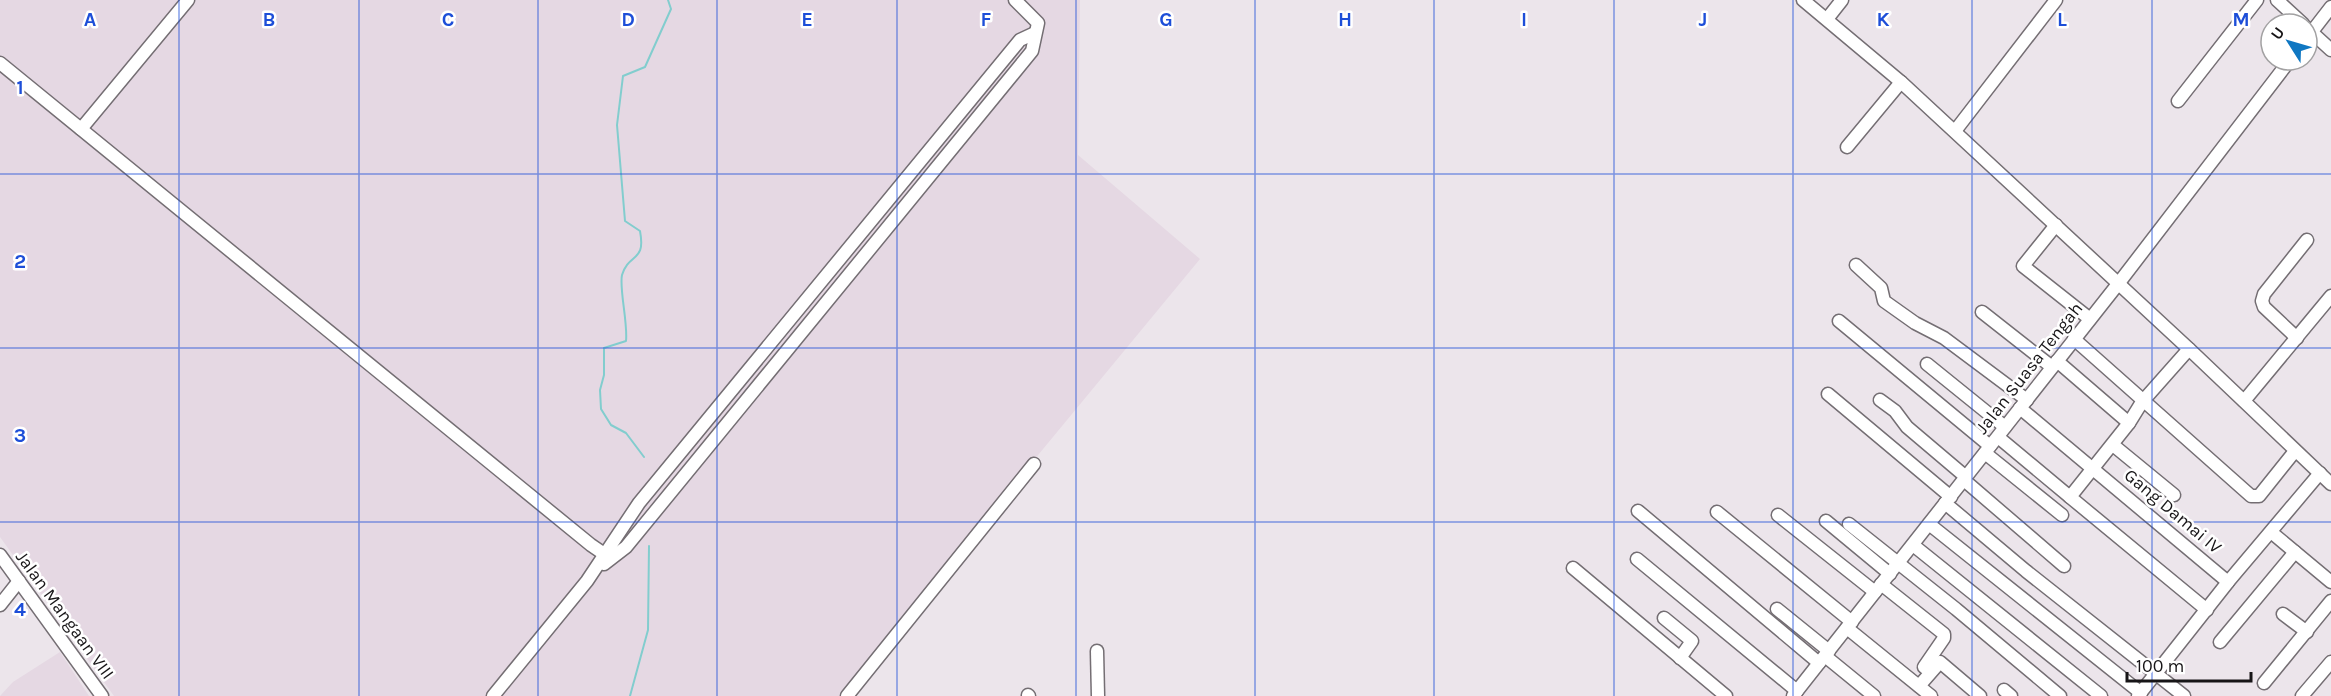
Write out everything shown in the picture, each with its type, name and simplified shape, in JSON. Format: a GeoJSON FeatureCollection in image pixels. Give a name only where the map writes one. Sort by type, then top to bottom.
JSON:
{"type":"FeatureCollection","features":[{"type":"Feature","properties":{"kind":"street"},"geometry":{"type":"LineString","coordinates":[[81,129],[188,0]]}},
{"type":"Feature","properties":{"kind":"street"},"geometry":{"type":"LineString","coordinates":[[608,557],[626,547],[1032,51],[1038,28],[1037,20],[1015,0]]}},
{"type":"Feature","properties":{"kind":"street"},"geometry":{"type":"LineString","coordinates":[[1803,0],[1901,82],[2054,228],[2189,349],[2331,484]]}},
{"type":"Feature","properties":{"kind":"street"},"geometry":{"type":"LineString","coordinates":[[1827,19],[1842,0]]}},
{"type":"Feature","properties":{"kind":"street"},"geometry":{"type":"LineString","coordinates":[[1954,131],[2056,0]]}},
{"type":"Feature","properties":{"kind":"street"},"geometry":{"type":"LineString","coordinates":[[2178,101],[2258,0]]}},
{"type":"Feature","properties":{"kind":"street"},"geometry":{"type":"LineString","coordinates":[[2277,0],[2289,12]]}},
{"type":"Feature","properties":{"kind":"street"},"geometry":{"type":"LineString","coordinates":[[2319,18],[2331,7]]}},
{"type":"Feature","properties":{"kind":"street"},"geometry":{"type":"LineString","coordinates":[[493,696],[608,557],[639,503],[1020,40],[1035,33]]}},
{"type":"Feature","properties":{"kind":"street"},"geometry":{"type":"LineString","coordinates":[[2319,40],[2331,50]]}},
{"type":"Feature","properties":{"kind":"street"},"geometry":{"type":"LineString","coordinates":[[0,63],[608,557]]}},
{"type":"Feature","properties":{"kind":"street","name":"Jalan Suasa Tengah"},"geometry":{"type":"LineString","coordinates":[[1795,694],[2118,284],[2281,72]]}},
{"type":"Feature","properties":{"kind":"street"},"geometry":{"type":"LineString","coordinates":[[1847,147],[1901,82]]}},
{"type":"Feature","properties":{"kind":"street"},"geometry":{"type":"LineString","coordinates":[[2054,228],[2024,264],[2024,268],[2090,319]]}},
{"type":"Feature","properties":{"kind":"street"},"geometry":{"type":"LineString","coordinates":[[2297,338],[2264,306],[2262,301],[2264,294],[2307,240]]}},
{"type":"Feature","properties":{"kind":"street","name":"Gang Damai IV"},"geometry":{"type":"LineString","coordinates":[[1856,265],[1878,285],[1884,301],[1915,324],[1944,338],[2024,404],[2094,469],[2228,582]]}},
{"type":"Feature","properties":{"kind":"street"},"geometry":{"type":"LineString","coordinates":[[2244,401],[2331,296]]}},
{"type":"Feature","properties":{"kind":"street"},"geometry":{"type":"LineString","coordinates":[[1982,312],[2055,364],[2129,423]]}},
{"type":"Feature","properties":{"kind":"street"},"geometry":{"type":"LineString","coordinates":[[1839,321],[2070,497],[2207,610]]}},
{"type":"Feature","properties":{"kind":"street"},"geometry":{"type":"LineString","coordinates":[[2074,339],[2142,402],[2251,496],[2259,495],[2295,451]]}},
{"type":"Feature","properties":{"kind":"street"},"geometry":{"type":"LineString","coordinates":[[2070,497],[2129,423],[2142,402],[2189,349]]}},
{"type":"Feature","properties":{"kind":"street"},"geometry":{"type":"LineString","coordinates":[[1926,364],[2062,515]]}},
{"type":"Feature","properties":{"kind":"street"},"geometry":{"type":"LineString","coordinates":[[1828,394],[2026,571],[2184,696]]}},
{"type":"Feature","properties":{"kind":"street"},"geometry":{"type":"LineString","coordinates":[[1880,400],[1895,411],[1907,427],[2064,566]]}},
{"type":"Feature","properties":{"kind":"street"},"geometry":{"type":"LineString","coordinates":[[2112,445],[2174,495]]}},
{"type":"Feature","properties":{"kind":"street"},"geometry":{"type":"LineString","coordinates":[[847,696],[1034,464]]}},
{"type":"Feature","properties":{"kind":"street"},"geometry":{"type":"LineString","coordinates":[[1929,524],[2139,694],[2228,582],[2320,473]]}},
{"type":"Feature","properties":{"kind":"street"},"geometry":{"type":"LineString","coordinates":[[1638,511],[1874,696]]}},
{"type":"Feature","properties":{"kind":"street"},"geometry":{"type":"LineString","coordinates":[[1717,512],[1931,696]]}},
{"type":"Feature","properties":{"kind":"street"},"geometry":{"type":"LineString","coordinates":[[1778,515],[1944,634],[1944,638],[1924,667],[1930,672]]}},
{"type":"Feature","properties":{"kind":"street"},"geometry":{"type":"LineString","coordinates":[[1826,521],[1890,574]]}},
{"type":"Feature","properties":{"kind":"street"},"geometry":{"type":"LineString","coordinates":[[1849,524],[2060,696]]}},
{"type":"Feature","properties":{"kind":"street"},"geometry":{"type":"LineString","coordinates":[[2271,532],[2331,582]]}},
{"type":"Feature","properties":{"kind":"street"},"geometry":{"type":"LineString","coordinates":[[1912,545],[2101,696]]}},
{"type":"Feature","properties":{"kind":"street"},"geometry":{"type":"LineString","coordinates":[[2220,642],[2295,552]]}},
{"type":"Feature","properties":{"kind":"street","name":"Jalan Mangaan VIII"},"geometry":{"type":"LineString","coordinates":[[0,555],[102,696]]}},
{"type":"Feature","properties":{"kind":"street"},"geometry":{"type":"LineString","coordinates":[[1638,559],[1795,694]]}},
{"type":"Feature","properties":{"kind":"street"},"geometry":{"type":"LineString","coordinates":[[1573,568],[1726,696]]}},
{"type":"Feature","properties":{"kind":"street"},"geometry":{"type":"LineString","coordinates":[[0,605],[19,581]]}},
{"type":"Feature","properties":{"kind":"street"},"geometry":{"type":"LineString","coordinates":[[2264,683],[2331,601]]}},
{"type":"Feature","properties":{"kind":"street"},"geometry":{"type":"LineString","coordinates":[[1777,609],[1824,657]]}},
{"type":"Feature","properties":{"kind":"street"},"geometry":{"type":"LineString","coordinates":[[2283,614],[2307,632]]}},
{"type":"Feature","properties":{"kind":"street"},"geometry":{"type":"LineString","coordinates":[[1664,618],[1692,641],[1680,658]]}},
{"type":"Feature","properties":{"kind":"street"},"geometry":{"type":"LineString","coordinates":[[1097,651],[1098,696]]}},
{"type":"Feature","properties":{"kind":"street"},"geometry":{"type":"LineString","coordinates":[[1919,686],[1940,662],[1980,696]]}},
{"type":"Feature","properties":{"kind":"street"},"geometry":{"type":"LineString","coordinates":[[2305,695],[2331,662]]}},
{"type":"Feature","properties":{"kind":"shaded area"},"geometry":{"type":"Polygon","coordinates":[[[0,0],[1080,0],[1078,155],[1200,259],[839,696],[114,696],[0,537],[0,0]]]}},
{"type":"Feature","properties":{"kind":"shaded area"},"geometry":{"type":"Polygon","coordinates":[[[60,652],[89,696],[0,696],[13,682],[60,652]]]}},
{"type":"Feature","properties":{"kind":"waterway"},"geometry":{"type":"LineString","coordinates":[[644,457],[626,433],[611,425],[601,409],[600,390],[604,375],[604,348],[626,341],[622,275],[641,248],[640,231],[625,221],[617,125],[623,76],[645,67],[671,9],[668,0]]}},
{"type":"Feature","properties":{"kind":"waterway"},"geometry":{"type":"LineString","coordinates":[[630,696],[648,630],[649,546]]}}]}
